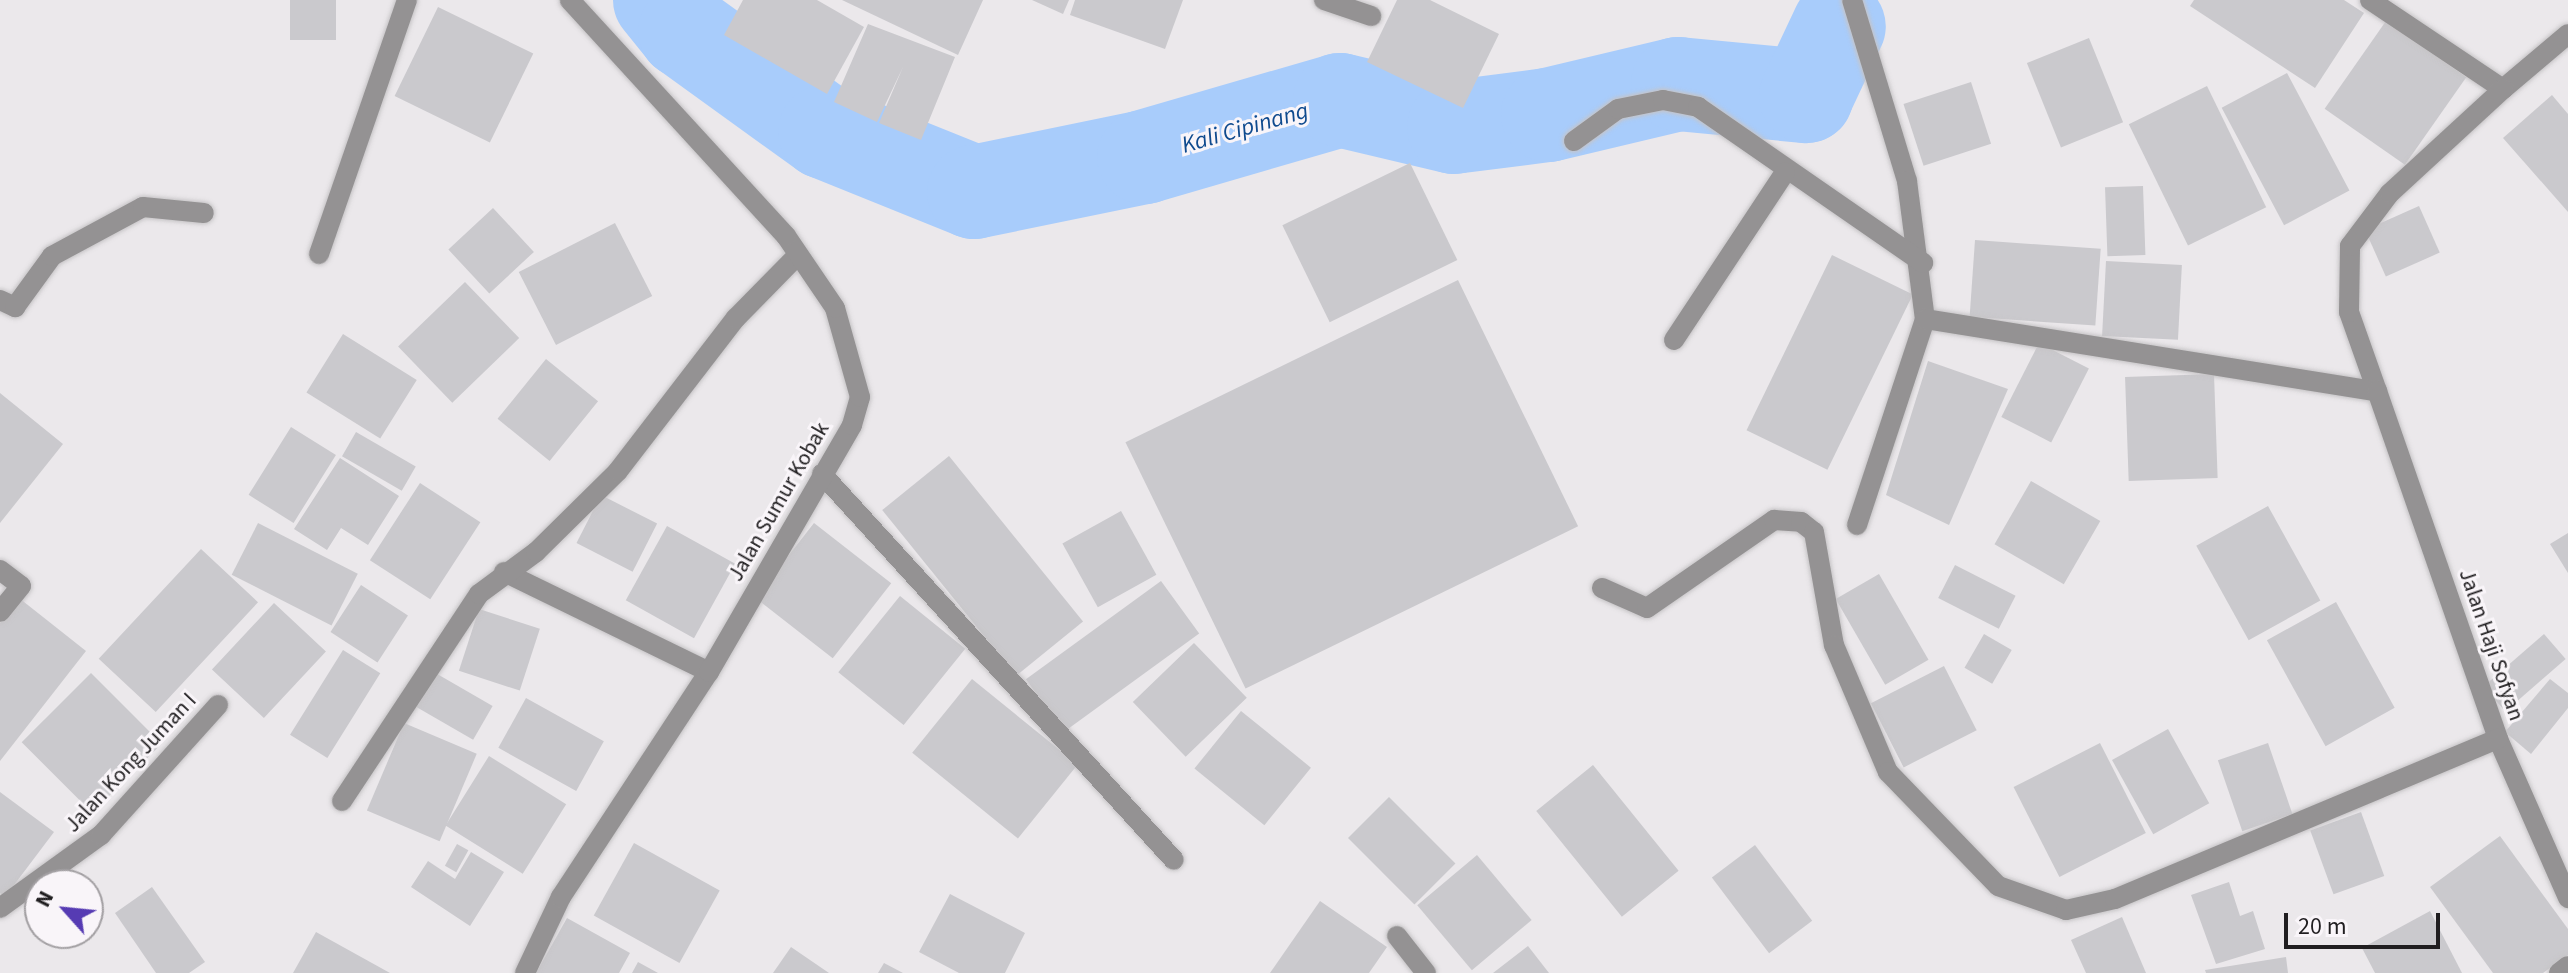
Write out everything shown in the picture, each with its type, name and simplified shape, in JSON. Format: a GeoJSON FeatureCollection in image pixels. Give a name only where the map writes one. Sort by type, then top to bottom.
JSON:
{"type":"FeatureCollection","features":[{"type":"Feature","properties":{"kind":"street"},"geometry":{"type":"LineString","coordinates":[[319,254],[407,0]]}},
{"type":"Feature","properties":{"kind":"street","name":"Jalan Sumur Kobak"},"geometry":{"type":"LineString","coordinates":[[525,973],[561,897],[709,672],[822,474],[860,397],[835,308],[797,256],[570,0]]}},
{"type":"Feature","properties":{"kind":"street"},"geometry":{"type":"LineString","coordinates":[[1324,0],[1371,16]]}},
{"type":"Feature","properties":{"kind":"street"},"geometry":{"type":"LineString","coordinates":[[1852,0],[1881,77],[1923,263],[1925,319],[1857,525]]}},
{"type":"Feature","properties":{"kind":"street"},"geometry":{"type":"LineString","coordinates":[[2370,0],[2503,89]]}},
{"type":"Feature","properties":{"kind":"street","name":"Jalan Haji Sofyan"},"geometry":{"type":"LineString","coordinates":[[2568,34],[2390,193],[2350,246],[2349,312],[2498,739],[2568,898]]}},
{"type":"Feature","properties":{"kind":"street"},"geometry":{"type":"LineString","coordinates":[[1574,141],[1618,109],[1663,100],[1698,107],[1785,172],[1923,263]]}},
{"type":"Feature","properties":{"kind":"street"},"geometry":{"type":"LineString","coordinates":[[1674,340],[1785,172]]}},
{"type":"Feature","properties":{"kind":"street"},"geometry":{"type":"LineString","coordinates":[[0,300],[15,307],[52,256],[143,207],[204,213]]}},
{"type":"Feature","properties":{"kind":"street"},"geometry":{"type":"LineString","coordinates":[[342,801],[441,645],[504,572],[536,552],[618,471],[736,318],[797,256]]}},
{"type":"Feature","properties":{"kind":"street"},"geometry":{"type":"LineString","coordinates":[[1925,319],[2379,397]]}},
{"type":"Feature","properties":{"kind":"street"},"geometry":{"type":"LineString","coordinates":[[822,474],[1174,860]]}},
{"type":"Feature","properties":{"kind":"street"},"geometry":{"type":"LineString","coordinates":[[1602,588],[1647,608],[1774,520],[1801,522],[1814,532],[1834,645],[1888,772],[1998,886],[2066,910],[2115,899],[2498,739]]}},
{"type":"Feature","properties":{"kind":"street"},"geometry":{"type":"LineString","coordinates":[[0,570],[21,586],[0,612]]}},
{"type":"Feature","properties":{"kind":"street"},"geometry":{"type":"LineString","coordinates":[[504,572],[709,672]]}},
{"type":"Feature","properties":{"kind":"street","name":"Jalan Kong Juman I"},"geometry":{"type":"LineString","coordinates":[[0,908],[101,835],[218,705]]}},
{"type":"Feature","properties":{"kind":"street"},"geometry":{"type":"LineString","coordinates":[[1397,936],[1426,973]]}},
{"type":"Feature","properties":{"kind":"street"},"geometry":{"type":"LineString","coordinates":[[2559,973],[2568,966]]}},
{"type":"Feature","properties":{"kind":"building"},"geometry":{"type":"Polygon","coordinates":[[[290,0],[336,0],[336,40],[290,40],[290,0]]]}},
{"type":"Feature","properties":{"kind":"building"},"geometry":{"type":"Polygon","coordinates":[[[743,0],[817,0],[864,27],[827,94],[724,35],[743,0]]]}},
{"type":"Feature","properties":{"kind":"building"},"geometry":{"type":"Polygon","coordinates":[[[842,0],[983,0],[958,55],[842,0]]]}},
{"type":"Feature","properties":{"kind":"building"},"geometry":{"type":"Polygon","coordinates":[[[1032,0],[1069,0],[1063,14],[1032,0]]]}},
{"type":"Feature","properties":{"kind":"building"},"geometry":{"type":"Polygon","coordinates":[[[1075,0],[1183,0],[1165,49],[1070,15],[1075,0]]]}},
{"type":"Feature","properties":{"kind":"building"},"geometry":{"type":"Polygon","coordinates":[[[1397,0],[1430,0],[1499,34],[1463,108],[1367,62],[1397,0]]]}},
{"type":"Feature","properties":{"kind":"building"},"geometry":{"type":"Polygon","coordinates":[[[2194,0],[2344,0],[2364,13],[2315,88],[2190,6],[2194,0]]]}},
{"type":"Feature","properties":{"kind":"building"},"geometry":{"type":"Polygon","coordinates":[[[438,7],[533,53],[490,142],[395,96],[438,7]]]}},
{"type":"Feature","properties":{"kind":"building"},"geometry":{"type":"Polygon","coordinates":[[[2386,21],[2466,77],[2405,165],[2325,109],[2386,21]]]}},
{"type":"Feature","properties":{"kind":"building"},"geometry":{"type":"Polygon","coordinates":[[[868,24],[955,57],[921,140],[879,123],[903,67],[877,122],[834,102],[868,24]]]}},
{"type":"Feature","properties":{"kind":"building"},"geometry":{"type":"Polygon","coordinates":[[[2089,38],[2123,122],[2061,147],[2027,63],[2089,38]]]}},
{"type":"Feature","properties":{"kind":"building"},"geometry":{"type":"Polygon","coordinates":[[[2287,73],[2349,190],[2284,225],[2222,108],[2287,73]]]}},
{"type":"Feature","properties":{"kind":"building"},"geometry":{"type":"Polygon","coordinates":[[[1971,82],[1991,144],[1924,166],[1903,104],[1971,82]]]}},
{"type":"Feature","properties":{"kind":"building"},"geometry":{"type":"Polygon","coordinates":[[[2207,86],[2266,207],[2188,245],[2129,124],[2207,86]]]}},
{"type":"Feature","properties":{"kind":"building"},"geometry":{"type":"Polygon","coordinates":[[[2552,95],[2568,114],[2568,212],[2503,138],[2552,95]]]}},
{"type":"Feature","properties":{"kind":"building"},"geometry":{"type":"Polygon","coordinates":[[[1410,163],[1457,260],[1330,322],[1282,225],[1410,163]]]}},
{"type":"Feature","properties":{"kind":"building"},"geometry":{"type":"Polygon","coordinates":[[[2143,186],[2145,255],[2107,256],[2105,187],[2143,186]]]}},
{"type":"Feature","properties":{"kind":"building"},"geometry":{"type":"Polygon","coordinates":[[[2419,206],[2440,253],[2386,277],[2365,230],[2419,206]]]}},
{"type":"Feature","properties":{"kind":"building"},"geometry":{"type":"Polygon","coordinates":[[[493,208],[534,252],[489,293],[448,250],[493,208]]]}},
{"type":"Feature","properties":{"kind":"building"},"geometry":{"type":"Polygon","coordinates":[[[615,223],[652,296],[556,345],[519,272],[615,223]]]}},
{"type":"Feature","properties":{"kind":"building"},"geometry":{"type":"Polygon","coordinates":[[[1975,240],[2101,249],[2095,326],[1970,317],[1975,240]]]}},
{"type":"Feature","properties":{"kind":"building"},"geometry":{"type":"Polygon","coordinates":[[[1832,255],[1913,294],[1827,470],[1747,430],[1832,255]]]}},
{"type":"Feature","properties":{"kind":"building"},"geometry":{"type":"Polygon","coordinates":[[[2106,261],[2182,265],[2178,340],[2102,336],[2106,261]]]}},
{"type":"Feature","properties":{"kind":"building"},"geometry":{"type":"Polygon","coordinates":[[[1458,280],[1578,526],[1246,688],[1125,442],[1458,280]]]}},
{"type":"Feature","properties":{"kind":"building"},"geometry":{"type":"Polygon","coordinates":[[[465,282],[519,338],[452,403],[398,347],[465,282]]]}},
{"type":"Feature","properties":{"kind":"building"},"geometry":{"type":"Polygon","coordinates":[[[343,334],[417,380],[380,439],[306,393],[343,334]]]}},
{"type":"Feature","properties":{"kind":"building"},"geometry":{"type":"Polygon","coordinates":[[[2039,343],[2089,368],[2051,442],[2001,417],[2039,343]]]}},
{"type":"Feature","properties":{"kind":"building"},"geometry":{"type":"Polygon","coordinates":[[[546,359],[598,401],[550,461],[498,419],[546,359]]]}},
{"type":"Feature","properties":{"kind":"building"},"geometry":{"type":"Polygon","coordinates":[[[1928,361],[2008,389],[1949,525],[1886,495],[1928,361]]]}},
{"type":"Feature","properties":{"kind":"building"},"geometry":{"type":"Polygon","coordinates":[[[2214,374],[2218,478],[2129,481],[2125,377],[2214,374]]]}},
{"type":"Feature","properties":{"kind":"building"},"geometry":{"type":"Polygon","coordinates":[[[0,393],[63,444],[0,523],[0,393]]]}},
{"type":"Feature","properties":{"kind":"building"},"geometry":{"type":"Polygon","coordinates":[[[291,427],[336,455],[294,523],[249,495],[291,427]]]}},
{"type":"Feature","properties":{"kind":"building"},"geometry":{"type":"Polygon","coordinates":[[[356,432],[416,466],[402,491],[342,456],[356,432]]]}},
{"type":"Feature","properties":{"kind":"building"},"geometry":{"type":"Polygon","coordinates":[[[949,456],[1083,622],[1016,676],[882,510],[949,456]]]}},
{"type":"Feature","properties":{"kind":"building"},"geometry":{"type":"Polygon","coordinates":[[[340,458],[399,496],[368,545],[341,528],[327,550],[294,529],[340,458]]]}},
{"type":"Feature","properties":{"kind":"building"},"geometry":{"type":"Polygon","coordinates":[[[2031,481],[2100,521],[2064,584],[1994,544],[2031,481]]]}},
{"type":"Feature","properties":{"kind":"building"},"geometry":{"type":"Polygon","coordinates":[[[420,483],[480,522],[430,599],[370,560],[420,483]]]}},
{"type":"Feature","properties":{"kind":"building"},"geometry":{"type":"Polygon","coordinates":[[[601,495],[657,524],[633,572],[576,543],[601,495]]]}},
{"type":"Feature","properties":{"kind":"building"},"geometry":{"type":"Polygon","coordinates":[[[2268,506],[2320,600],[2249,640],[2196,546],[2268,506]]]}},
{"type":"Feature","properties":{"kind":"building"},"geometry":{"type":"Polygon","coordinates":[[[1121,511],[1156,575],[1098,607],[1062,543],[1121,511]]]}},
{"type":"Feature","properties":{"kind":"building"},"geometry":{"type":"Polygon","coordinates":[[[258,523],[358,574],[331,626],[232,575],[258,523]]]}},
{"type":"Feature","properties":{"kind":"building"},"geometry":{"type":"Polygon","coordinates":[[[814,523],[891,583],[833,658],[756,598],[814,523]]]}},
{"type":"Feature","properties":{"kind":"building"},"geometry":{"type":"Polygon","coordinates":[[[667,526],[735,564],[694,638],[626,600],[667,526]]]}},
{"type":"Feature","properties":{"kind":"building"},"geometry":{"type":"Polygon","coordinates":[[[2568,533],[2568,573],[2550,544],[2568,533]]]}},
{"type":"Feature","properties":{"kind":"building"},"geometry":{"type":"Polygon","coordinates":[[[201,549],[258,602],[156,712],[99,659],[201,549]]]}},
{"type":"Feature","properties":{"kind":"building"},"geometry":{"type":"Polygon","coordinates":[[[1955,565],[2016,596],[1999,629],[1938,598],[1955,565]]]}},
{"type":"Feature","properties":{"kind":"building"},"geometry":{"type":"Polygon","coordinates":[[[1879,574],[1928,660],[1885,685],[1836,599],[1879,574]]]}},
{"type":"Feature","properties":{"kind":"building"},"geometry":{"type":"Polygon","coordinates":[[[1161,581],[1199,634],[1064,732],[1026,679],[1161,581]]]}},
{"type":"Feature","properties":{"kind":"building"},"geometry":{"type":"Polygon","coordinates":[[[361,585],[408,615],[377,662],[331,632],[361,585]]]}},
{"type":"Feature","properties":{"kind":"building"},"geometry":{"type":"Polygon","coordinates":[[[900,596],[965,649],[904,725],[838,672],[900,596]]]}},
{"type":"Feature","properties":{"kind":"building"},"geometry":{"type":"Polygon","coordinates":[[[19,598],[86,651],[0,761],[0,623],[19,598]]]}},
{"type":"Feature","properties":{"kind":"building"},"geometry":{"type":"Polygon","coordinates":[[[2336,602],[2395,708],[2326,746],[2267,640],[2336,602]]]}},
{"type":"Feature","properties":{"kind":"building"},"geometry":{"type":"Polygon","coordinates":[[[274,603],[326,651],[264,718],[212,670],[274,603]]]}},
{"type":"Feature","properties":{"kind":"building"},"geometry":{"type":"Polygon","coordinates":[[[479,609],[540,629],[520,691],[459,671],[479,609]]]}},
{"type":"Feature","properties":{"kind":"building"},"geometry":{"type":"Polygon","coordinates":[[[1984,634],[2012,650],[1992,684],[1964,668],[1984,634]]]}},
{"type":"Feature","properties":{"kind":"building"},"geometry":{"type":"Polygon","coordinates":[[[2544,634],[2566,659],[2505,711],[2484,686],[2544,634]]]}},
{"type":"Feature","properties":{"kind":"building"},"geometry":{"type":"Polygon","coordinates":[[[1194,643],[1247,698],[1186,757],[1133,702],[1194,643]]]}},
{"type":"Feature","properties":{"kind":"building"},"geometry":{"type":"Polygon","coordinates":[[[343,650],[380,673],[327,758],[290,735],[343,650]]]}},
{"type":"Feature","properties":{"kind":"building"},"geometry":{"type":"Polygon","coordinates":[[[1944,666],[1977,730],[1904,767],[1871,703],[1944,666]]]}},
{"type":"Feature","properties":{"kind":"building"},"geometry":{"type":"Polygon","coordinates":[[[432,671],[493,706],[473,740],[412,705],[432,671]]]}},
{"type":"Feature","properties":{"kind":"building"},"geometry":{"type":"Polygon","coordinates":[[[91,673],[162,744],[92,813],[22,742],[91,673]]]}},
{"type":"Feature","properties":{"kind":"building"},"geometry":{"type":"Polygon","coordinates":[[[972,679],[1078,765],[1018,838],[912,753],[972,679]]]}},
{"type":"Feature","properties":{"kind":"building"},"geometry":{"type":"Polygon","coordinates":[[[2550,679],[2568,693],[2568,708],[2531,754],[2505,732],[2550,679]]]}},
{"type":"Feature","properties":{"kind":"building"},"geometry":{"type":"Polygon","coordinates":[[[526,698],[604,741],[576,791],[498,748],[526,698]]]}},
{"type":"Feature","properties":{"kind":"building"},"geometry":{"type":"Polygon","coordinates":[[[1241,711],[1311,768],[1264,825],[1194,769],[1241,711]]]}},
{"type":"Feature","properties":{"kind":"building"},"geometry":{"type":"Polygon","coordinates":[[[404,723],[477,754],[440,841],[367,810],[404,723]]]}},
{"type":"Feature","properties":{"kind":"building"},"geometry":{"type":"Polygon","coordinates":[[[2168,729],[2209,803],[2153,834],[2112,760],[2168,729]]]}},
{"type":"Feature","properties":{"kind":"building"},"geometry":{"type":"Polygon","coordinates":[[[2100,743],[2146,833],[2059,877],[2014,787],[2100,743]]]}},
{"type":"Feature","properties":{"kind":"building"},"geometry":{"type":"Polygon","coordinates":[[[2268,743],[2292,814],[2242,831],[2218,760],[2268,743]]]}},
{"type":"Feature","properties":{"kind":"building"},"geometry":{"type":"Polygon","coordinates":[[[489,756],[566,804],[523,874],[446,826],[489,756]]]}},
{"type":"Feature","properties":{"kind":"building"},"geometry":{"type":"Polygon","coordinates":[[[1593,765],[1679,871],[1622,917],[1536,811],[1593,765]]]}},
{"type":"Feature","properties":{"kind":"building"},"geometry":{"type":"Polygon","coordinates":[[[0,792],[54,832],[5,897],[0,893],[0,792]]]}},
{"type":"Feature","properties":{"kind":"building"},"geometry":{"type":"Polygon","coordinates":[[[1389,797],[1455,863],[1414,904],[1348,838],[1389,797]]]}},
{"type":"Feature","properties":{"kind":"building"},"geometry":{"type":"Polygon","coordinates":[[[2361,812],[2384,876],[2334,894],[2310,830],[2361,812]]]}},
{"type":"Feature","properties":{"kind":"building"},"geometry":{"type":"Polygon","coordinates":[[[2500,836],[2568,929],[2568,955],[2543,973],[2493,973],[2430,887],[2500,836]]]}},
{"type":"Feature","properties":{"kind":"building"},"geometry":{"type":"Polygon","coordinates":[[[634,843],[720,891],[679,963],[594,916],[634,843]]]}},
{"type":"Feature","properties":{"kind":"building"},"geometry":{"type":"Polygon","coordinates":[[[457,844],[468,850],[456,872],[445,866],[457,844]]]}},
{"type":"Feature","properties":{"kind":"building"},"geometry":{"type":"Polygon","coordinates":[[[1755,845],[1812,921],[1769,953],[1712,877],[1755,845]]]}},
{"type":"Feature","properties":{"kind":"building"},"geometry":{"type":"Polygon","coordinates":[[[471,852],[504,872],[470,926],[411,887],[428,861],[455,879],[471,852]]]}},
{"type":"Feature","properties":{"kind":"building"},"geometry":{"type":"Polygon","coordinates":[[[1477,855],[1532,920],[1472,970],[1417,905],[1477,855]]]}},
{"type":"Feature","properties":{"kind":"building"},"geometry":{"type":"Polygon","coordinates":[[[2229,882],[2240,916],[2253,911],[2265,949],[2216,964],[2191,895],[2229,882]]]}},
{"type":"Feature","properties":{"kind":"building"},"geometry":{"type":"Polygon","coordinates":[[[152,887],[205,962],[189,973],[156,973],[115,913],[152,887]]]}},
{"type":"Feature","properties":{"kind":"building"},"geometry":{"type":"Polygon","coordinates":[[[950,894],[1025,933],[1005,973],[959,973],[919,952],[950,894]]]}},
{"type":"Feature","properties":{"kind":"building"},"geometry":{"type":"Polygon","coordinates":[[[1320,901],[1387,947],[1369,973],[1270,973],[1320,901]]]}},
{"type":"Feature","properties":{"kind":"building"},"geometry":{"type":"Polygon","coordinates":[[[2430,911],[2462,973],[2375,973],[2362,948],[2430,911]]]}},
{"type":"Feature","properties":{"kind":"building"},"geometry":{"type":"Polygon","coordinates":[[[2122,917],[2146,973],[2086,973],[2071,940],[2122,917]]]}},
{"type":"Feature","properties":{"kind":"building"},"geometry":{"type":"Polygon","coordinates":[[[567,918],[630,953],[619,973],[536,973],[567,918]]]}},
{"type":"Feature","properties":{"kind":"building"},"geometry":{"type":"Polygon","coordinates":[[[316,932],[390,973],[293,973],[316,932]]]}},
{"type":"Feature","properties":{"kind":"building"},"geometry":{"type":"Polygon","coordinates":[[[1528,946],[1549,973],[1493,973],[1528,946]]]}},
{"type":"Feature","properties":{"kind":"building"},"geometry":{"type":"Polygon","coordinates":[[[791,947],[829,973],[773,973],[791,947]]]}},
{"type":"Feature","properties":{"kind":"building"},"geometry":{"type":"Polygon","coordinates":[[[2286,957],[2288,973],[2206,973],[2205,970],[2286,957]]]}},
{"type":"Feature","properties":{"kind":"building"},"geometry":{"type":"Polygon","coordinates":[[[638,962],[658,973],[632,973],[638,962]]]}},
{"type":"Feature","properties":{"kind":"building"},"geometry":{"type":"Polygon","coordinates":[[[884,963],[903,973],[878,973],[884,963]]]}},
{"type":"Feature","properties":{"kind":"waterway","name":"Kali Cipinang"},"geometry":{"type":"LineString","coordinates":[[660,0],[685,31],[825,132],[974,192],[1144,157],[1340,100],[1454,127],[1548,115],[1678,84],[1806,96],[1839,26]]}}]}
